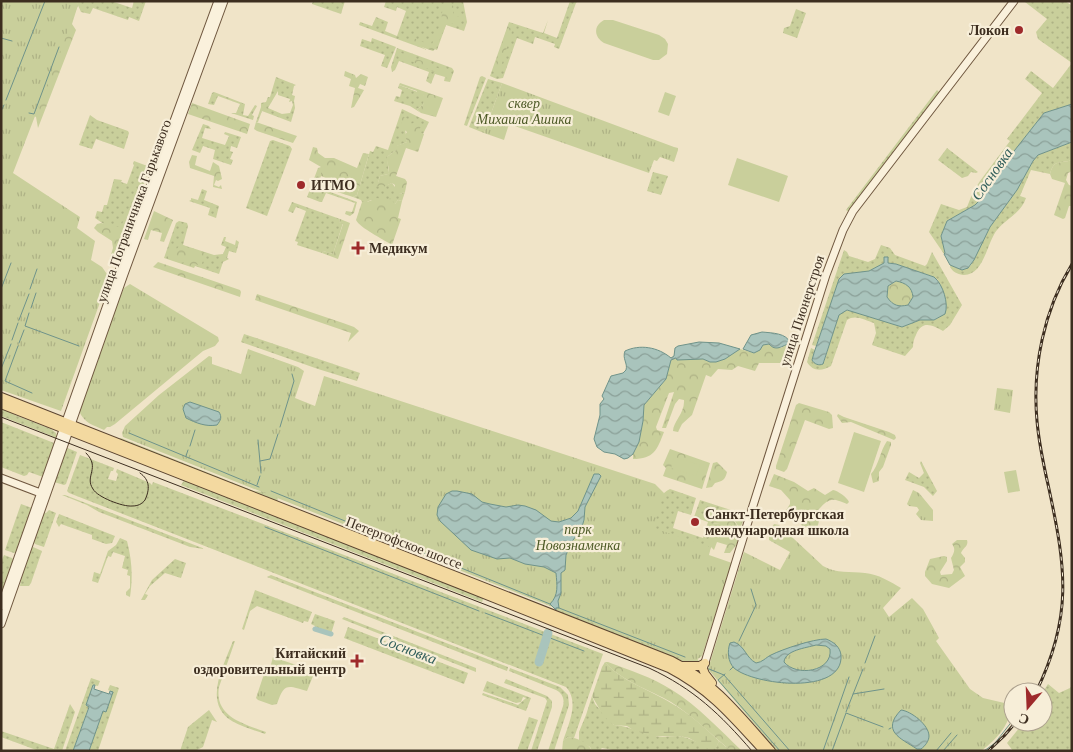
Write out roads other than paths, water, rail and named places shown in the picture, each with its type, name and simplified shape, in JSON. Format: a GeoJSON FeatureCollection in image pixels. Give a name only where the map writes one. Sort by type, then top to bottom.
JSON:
{"type":"FeatureCollection","features":[{"type":"Feature","properties":{"kind":"main road","name":"Петергофское шоссе"},"geometry":{"type":"LineString","coordinates":[[1,397],[67,427],[669,668],[706,691],[764,751]]}},
{"type":"Feature","properties":{"kind":"main road","name":"Петергофское шоссе"},"geometry":{"type":"LineString","coordinates":[[1,404],[67,427],[681,666],[702,672],[771,751]]}},
{"type":"Feature","properties":{"kind":"main road"},"geometry":{"type":"LineString","coordinates":[[681,666],[696,667],[702,672],[706,691]]}},
{"type":"Feature","properties":{"kind":"main road"},"geometry":{"type":"LineString","coordinates":[[684,677],[702,672]]}},
{"type":"Feature","properties":{"kind":"street","name":"улица Пограничника Гарькавого"},"geometry":{"type":"LineString","coordinates":[[67,427],[218,1]]}},
{"type":"Feature","properties":{"kind":"street","name":"улица Пограничника Гарькавого"},"geometry":{"type":"LineString","coordinates":[[67,427],[224,1]]}},
{"type":"Feature","properties":{"kind":"street","name":"улица Пионерстроя"},"geometry":{"type":"LineString","coordinates":[[702,672],[806,338],[843,230],[853,211],[1014,1]]}},
{"type":"Feature","properties":{"kind":"street"},"geometry":{"type":"LineString","coordinates":[[1,606],[67,427]]}},
{"type":"Feature","properties":{"kind":"street"},"geometry":{"type":"LineString","coordinates":[[1,478],[43,494]]}},
{"type":"Feature","properties":{"kind":"street"},"geometry":{"type":"LineString","coordinates":[[1,624],[43,494]]}},
{"type":"Feature","properties":{"kind":"water"},"geometry":{"type":"Polygon","coordinates":[[[1072,104],[1072,142],[1038,155],[1017,190],[990,227],[974,260],[968,268],[962,270],[950,265],[944,254],[941,236],[947,221],[975,205],[981,199],[996,174],[1044,113],[1072,104]]]}},
{"type":"Feature","properties":{"kind":"water"},"geometry":{"type":"Polygon","coordinates":[[[884,257],[888,257],[888,263],[934,277],[940,284],[944,294],[945,314],[934,320],[920,320],[902,327],[847,310],[839,315],[823,364],[815,364],[812,360],[839,279],[844,274],[869,271],[884,263],[884,257]],[[896,281],[888,286],[887,297],[896,305],[908,305],[913,297],[911,291],[906,284],[896,281]]]}},
{"type":"Feature","properties":{"kind":"water"},"geometry":{"type":"Polygon","coordinates":[[[762,332],[782,335],[790,343],[777,348],[769,344],[763,345],[760,350],[754,353],[743,349],[751,335],[762,332]]]}},
{"type":"Feature","properties":{"kind":"water"},"geometry":{"type":"Polygon","coordinates":[[[699,342],[719,343],[740,349],[725,359],[716,362],[703,359],[677,360],[676,358],[671,360],[666,379],[644,405],[639,442],[633,454],[624,459],[615,454],[604,452],[597,447],[594,439],[600,415],[600,404],[604,399],[602,396],[611,376],[623,373],[626,370],[625,351],[643,347],[655,349],[671,358],[674,356],[675,348],[678,346],[699,342]]]}},
{"type":"Feature","properties":{"kind":"water"},"geometry":{"type":"Polygon","coordinates":[[[190,402],[219,412],[221,418],[217,425],[201,424],[186,418],[183,409],[185,404],[190,402]]]}},
{"type":"Feature","properties":{"kind":"water"},"geometry":{"type":"Polygon","coordinates":[[[594,474],[601,476],[585,507],[581,530],[573,540],[566,555],[565,570],[561,573],[559,608],[556,608],[556,610],[550,604],[556,593],[556,573],[544,567],[525,564],[510,558],[497,559],[471,550],[440,521],[437,515],[438,507],[446,494],[457,491],[472,494],[482,502],[490,504],[506,507],[525,506],[536,510],[551,521],[559,522],[571,518],[578,511],[594,474]]]}},
{"type":"Feature","properties":{"kind":"water"},"geometry":{"type":"Polygon","coordinates":[[[826,639],[834,643],[841,655],[838,668],[828,677],[813,682],[777,682],[759,679],[744,674],[730,663],[730,643],[734,642],[741,646],[756,663],[783,650],[826,639]],[[816,645],[797,650],[788,655],[784,662],[797,670],[813,670],[826,663],[830,649],[826,646],[816,645]]]}},
{"type":"Feature","properties":{"kind":"water"},"geometry":{"type":"Polygon","coordinates":[[[93,685],[95,685],[94,689],[109,694],[110,691],[113,692],[106,712],[103,711],[89,751],[73,751],[89,707],[86,705],[93,685]]]}},
{"type":"Feature","properties":{"kind":"water"},"geometry":{"type":"Polygon","coordinates":[[[901,710],[914,716],[926,727],[929,738],[921,749],[917,749],[895,733],[893,723],[901,710]]]}},
{"type":"Feature","properties":{"kind":"waterway"},"geometry":{"type":"LineString","coordinates":[[6,100],[45,1]]}},
{"type":"Feature","properties":{"kind":"waterway"},"geometry":{"type":"LineString","coordinates":[[1,38],[12,41]]}},
{"type":"Feature","properties":{"kind":"waterway"},"geometry":{"type":"LineString","coordinates":[[29,113],[34,114],[59,47]]}},
{"type":"Feature","properties":{"kind":"waterway"},"geometry":{"type":"LineString","coordinates":[[1,111],[4,105]]}},
{"type":"Feature","properties":{"kind":"waterway"},"geometry":{"type":"LineString","coordinates":[[1,289],[11,263]]}},
{"type":"Feature","properties":{"kind":"waterway"},"geometry":{"type":"LineString","coordinates":[[30,289],[37,269]]}},
{"type":"Feature","properties":{"kind":"waterway"},"geometry":{"type":"LineString","coordinates":[[31,308],[36,293]]}},
{"type":"Feature","properties":{"kind":"waterway"},"geometry":{"type":"LineString","coordinates":[[19,320],[29,294]]}},
{"type":"Feature","properties":{"kind":"waterway"},"geometry":{"type":"LineString","coordinates":[[29,313],[25,326],[79,346]]}},
{"type":"Feature","properties":{"kind":"waterway"},"geometry":{"type":"LineString","coordinates":[[12,340],[18,323]]}},
{"type":"Feature","properties":{"kind":"waterway"},"geometry":{"type":"LineString","coordinates":[[19,343],[24,330]]}},
{"type":"Feature","properties":{"kind":"waterway"},"geometry":{"type":"LineString","coordinates":[[1,369],[11,344]]}},
{"type":"Feature","properties":{"kind":"waterway"},"geometry":{"type":"LineString","coordinates":[[18,346],[5,381],[32,393]]}},
{"type":"Feature","properties":{"kind":"waterway"},"geometry":{"type":"LineString","coordinates":[[280,427],[294,381],[292,374]]}},
{"type":"Feature","properties":{"kind":"waterway"},"geometry":{"type":"LineString","coordinates":[[190,446],[195,430]]}},
{"type":"Feature","properties":{"kind":"waterway"},"geometry":{"type":"LineString","coordinates":[[129,433],[259,487]]}},
{"type":"Feature","properties":{"kind":"waterway"},"geometry":{"type":"LineString","coordinates":[[260,461],[270,459],[278,434]]}},
{"type":"Feature","properties":{"kind":"waterway"},"geometry":{"type":"LineString","coordinates":[[258,440],[261,473]]}},
{"type":"Feature","properties":{"kind":"waterway"},"geometry":{"type":"LineString","coordinates":[[186,456],[188,450]]}},
{"type":"Feature","properties":{"kind":"waterway"},"geometry":{"type":"LineString","coordinates":[[257,485],[260,476]]}},
{"type":"Feature","properties":{"kind":"waterway"},"geometry":{"type":"LineString","coordinates":[[271,491],[550,604]]}},
{"type":"Feature","properties":{"kind":"waterway"},"geometry":{"type":"LineString","coordinates":[[265,527],[479,611]]}},
{"type":"Feature","properties":{"kind":"waterway"},"geometry":{"type":"LineString","coordinates":[[739,641],[756,605],[751,589]]}},
{"type":"Feature","properties":{"kind":"waterway"},"geometry":{"type":"LineString","coordinates":[[559,608],[685,657]]}},
{"type":"Feature","properties":{"kind":"waterway"},"geometry":{"type":"LineString","coordinates":[[485,613],[584,651]]}},
{"type":"Feature","properties":{"kind":"waterway","name":"Сосновка"},"geometry":{"type":"LineString","coordinates":[[315,629],[331,634]]}},
{"type":"Feature","properties":{"kind":"waterway","name":"Сосновка"},"geometry":{"type":"LineString","coordinates":[[539,662],[548,633]]}},
{"type":"Feature","properties":{"kind":"waterway"},"geometry":{"type":"LineString","coordinates":[[865,663],[875,636]]}},
{"type":"Feature","properties":{"kind":"waterway"},"geometry":{"type":"LineString","coordinates":[[730,670],[733,667]]}},
{"type":"Feature","properties":{"kind":"waterway"},"geometry":{"type":"LineString","coordinates":[[709,669],[724,675],[790,751]]}},
{"type":"Feature","properties":{"kind":"waterway"},"geometry":{"type":"LineString","coordinates":[[846,712],[863,669]]}},
{"type":"Feature","properties":{"kind":"waterway"},"geometry":{"type":"LineString","coordinates":[[725,674],[718,680],[780,751]]}},
{"type":"Feature","properties":{"kind":"waterway"},"geometry":{"type":"LineString","coordinates":[[823,751],[849,677]]}},
{"type":"Feature","properties":{"kind":"waterway"},"geometry":{"type":"LineString","coordinates":[[853,694],[884,689]]}},
{"type":"Feature","properties":{"kind":"waterway"},"geometry":{"type":"LineString","coordinates":[[832,751],[846,713],[883,727]]}},
{"type":"Feature","properties":{"kind":"waterway"},"geometry":{"type":"LineString","coordinates":[[984,751],[995,743],[1004,732]]}},
{"type":"Feature","properties":{"kind":"waterway"},"geometry":{"type":"LineString","coordinates":[[936,751],[951,733]]}},
{"type":"Feature","properties":{"kind":"waterway"},"geometry":{"type":"LineString","coordinates":[[943,751],[957,735]]}},
{"type":"Feature","properties":{"kind":"tram line"},"geometry":{"type":"LineString","coordinates":[[1,417],[649,668],[693,694],[729,725],[752,751]]}},
{"type":"Feature","properties":{"kind":"tram line"},"geometry":{"type":"LineString","coordinates":[[86,453],[92,463],[90,480],[93,489],[105,498],[117,503],[128,506],[143,503],[148,492],[148,485],[146,479],[140,473]]}},
{"type":"Feature","properties":{"kind":"railway"},"geometry":{"type":"LineString","coordinates":[[1040,682],[1056,640],[1063,592],[1062,568],[1055,517],[1038,430],[1036,380],[1038,360],[1047,320],[1062,282],[1072,264]]}},
{"type":"Feature","properties":{"kind":"railway"},"geometry":{"type":"LineString","coordinates":[[988,751],[1007,732]]}},
{"type":"Feature","properties":{"kind":"place","name":"Локон"},"geometry":{"type":"Point","coordinates":[1019,30]}},
{"type":"Feature","properties":{"kind":"place","name":"ИТМО"},"geometry":{"type":"Point","coordinates":[301,185]}},
{"type":"Feature","properties":{"kind":"place","name":"Медикум"},"geometry":{"type":"Point","coordinates":[358,248]}},
{"type":"Feature","properties":{"kind":"place","name":"Санкт-Петербургская международная школа"},"geometry":{"type":"Point","coordinates":[695,522]}},
{"type":"Feature","properties":{"kind":"place","name":"Китайский оздоровительный центр"},"geometry":{"type":"Point","coordinates":[357,661]}},
{"type":"Feature","properties":{"kind":"park label","name":"сквер Михаила Ашика"},"geometry":{"type":"Point","coordinates":[524,112]}},
{"type":"Feature","properties":{"kind":"park label","name":"парк Новознаменка"},"geometry":{"type":"Point","coordinates":[578,538]}}]}
